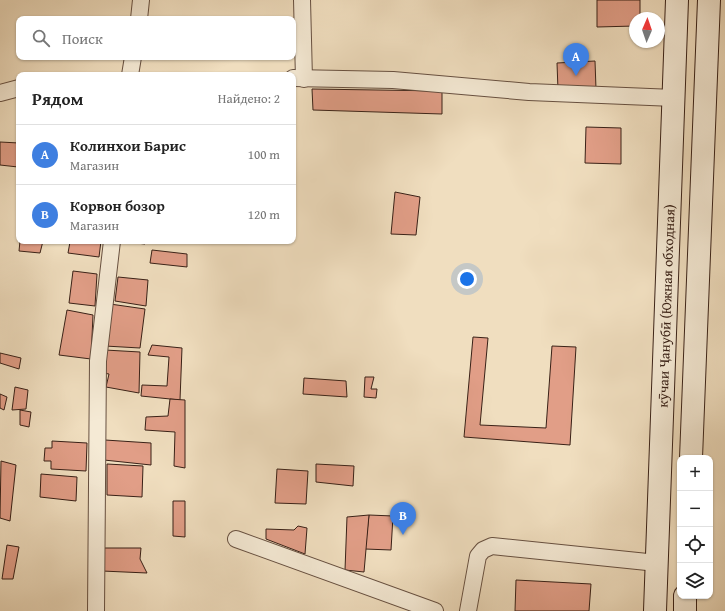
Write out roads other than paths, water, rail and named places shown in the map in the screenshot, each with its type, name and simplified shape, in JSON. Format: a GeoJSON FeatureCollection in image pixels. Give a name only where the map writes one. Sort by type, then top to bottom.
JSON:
{"type":"FeatureCollection","features":[{"type":"Feature","properties":{"kind":"main road","name":"кӯчаи Ҷанубӣ (Южная обходная)"},"geometry":{"type":"LineString","coordinates":[[655,611],[677,0]]}},
{"type":"Feature","properties":{"kind":"main road"},"geometry":{"type":"LineString","coordinates":[[691,455],[709,0]]}},
{"type":"Feature","properties":{"kind":"main road"},"geometry":{"type":"LineString","coordinates":[[685,599],[685,611]]}},
{"type":"Feature","properties":{"kind":"street"},"geometry":{"type":"LineString","coordinates":[[139,16],[141,0]]}},
{"type":"Feature","properties":{"kind":"street"},"geometry":{"type":"LineString","coordinates":[[302,0],[299,78],[393,80],[529,92],[674,98]]}},
{"type":"Feature","properties":{"kind":"street"},"geometry":{"type":"LineString","coordinates":[[130,72],[132,60]]}},
{"type":"Feature","properties":{"kind":"street"},"geometry":{"type":"LineString","coordinates":[[0,93],[16,89]]}},
{"type":"Feature","properties":{"kind":"street"},"geometry":{"type":"LineString","coordinates":[[96,611],[98,361],[112,244]]}},
{"type":"Feature","properties":{"kind":"street"},"geometry":{"type":"LineString","coordinates":[[236,539],[434,611]]}},
{"type":"Feature","properties":{"kind":"street"},"geometry":{"type":"LineString","coordinates":[[468,611],[478,556],[483,550],[492,546],[657,563]]}},
{"type":"Feature","properties":{"kind":"place","name":"Колинхои Барис"},"geometry":{"type":"Point","coordinates":[576,76]}},
{"type":"Feature","properties":{"kind":"place","name":"Корвон бозор"},"geometry":{"type":"Point","coordinates":[403,535]}}]}
